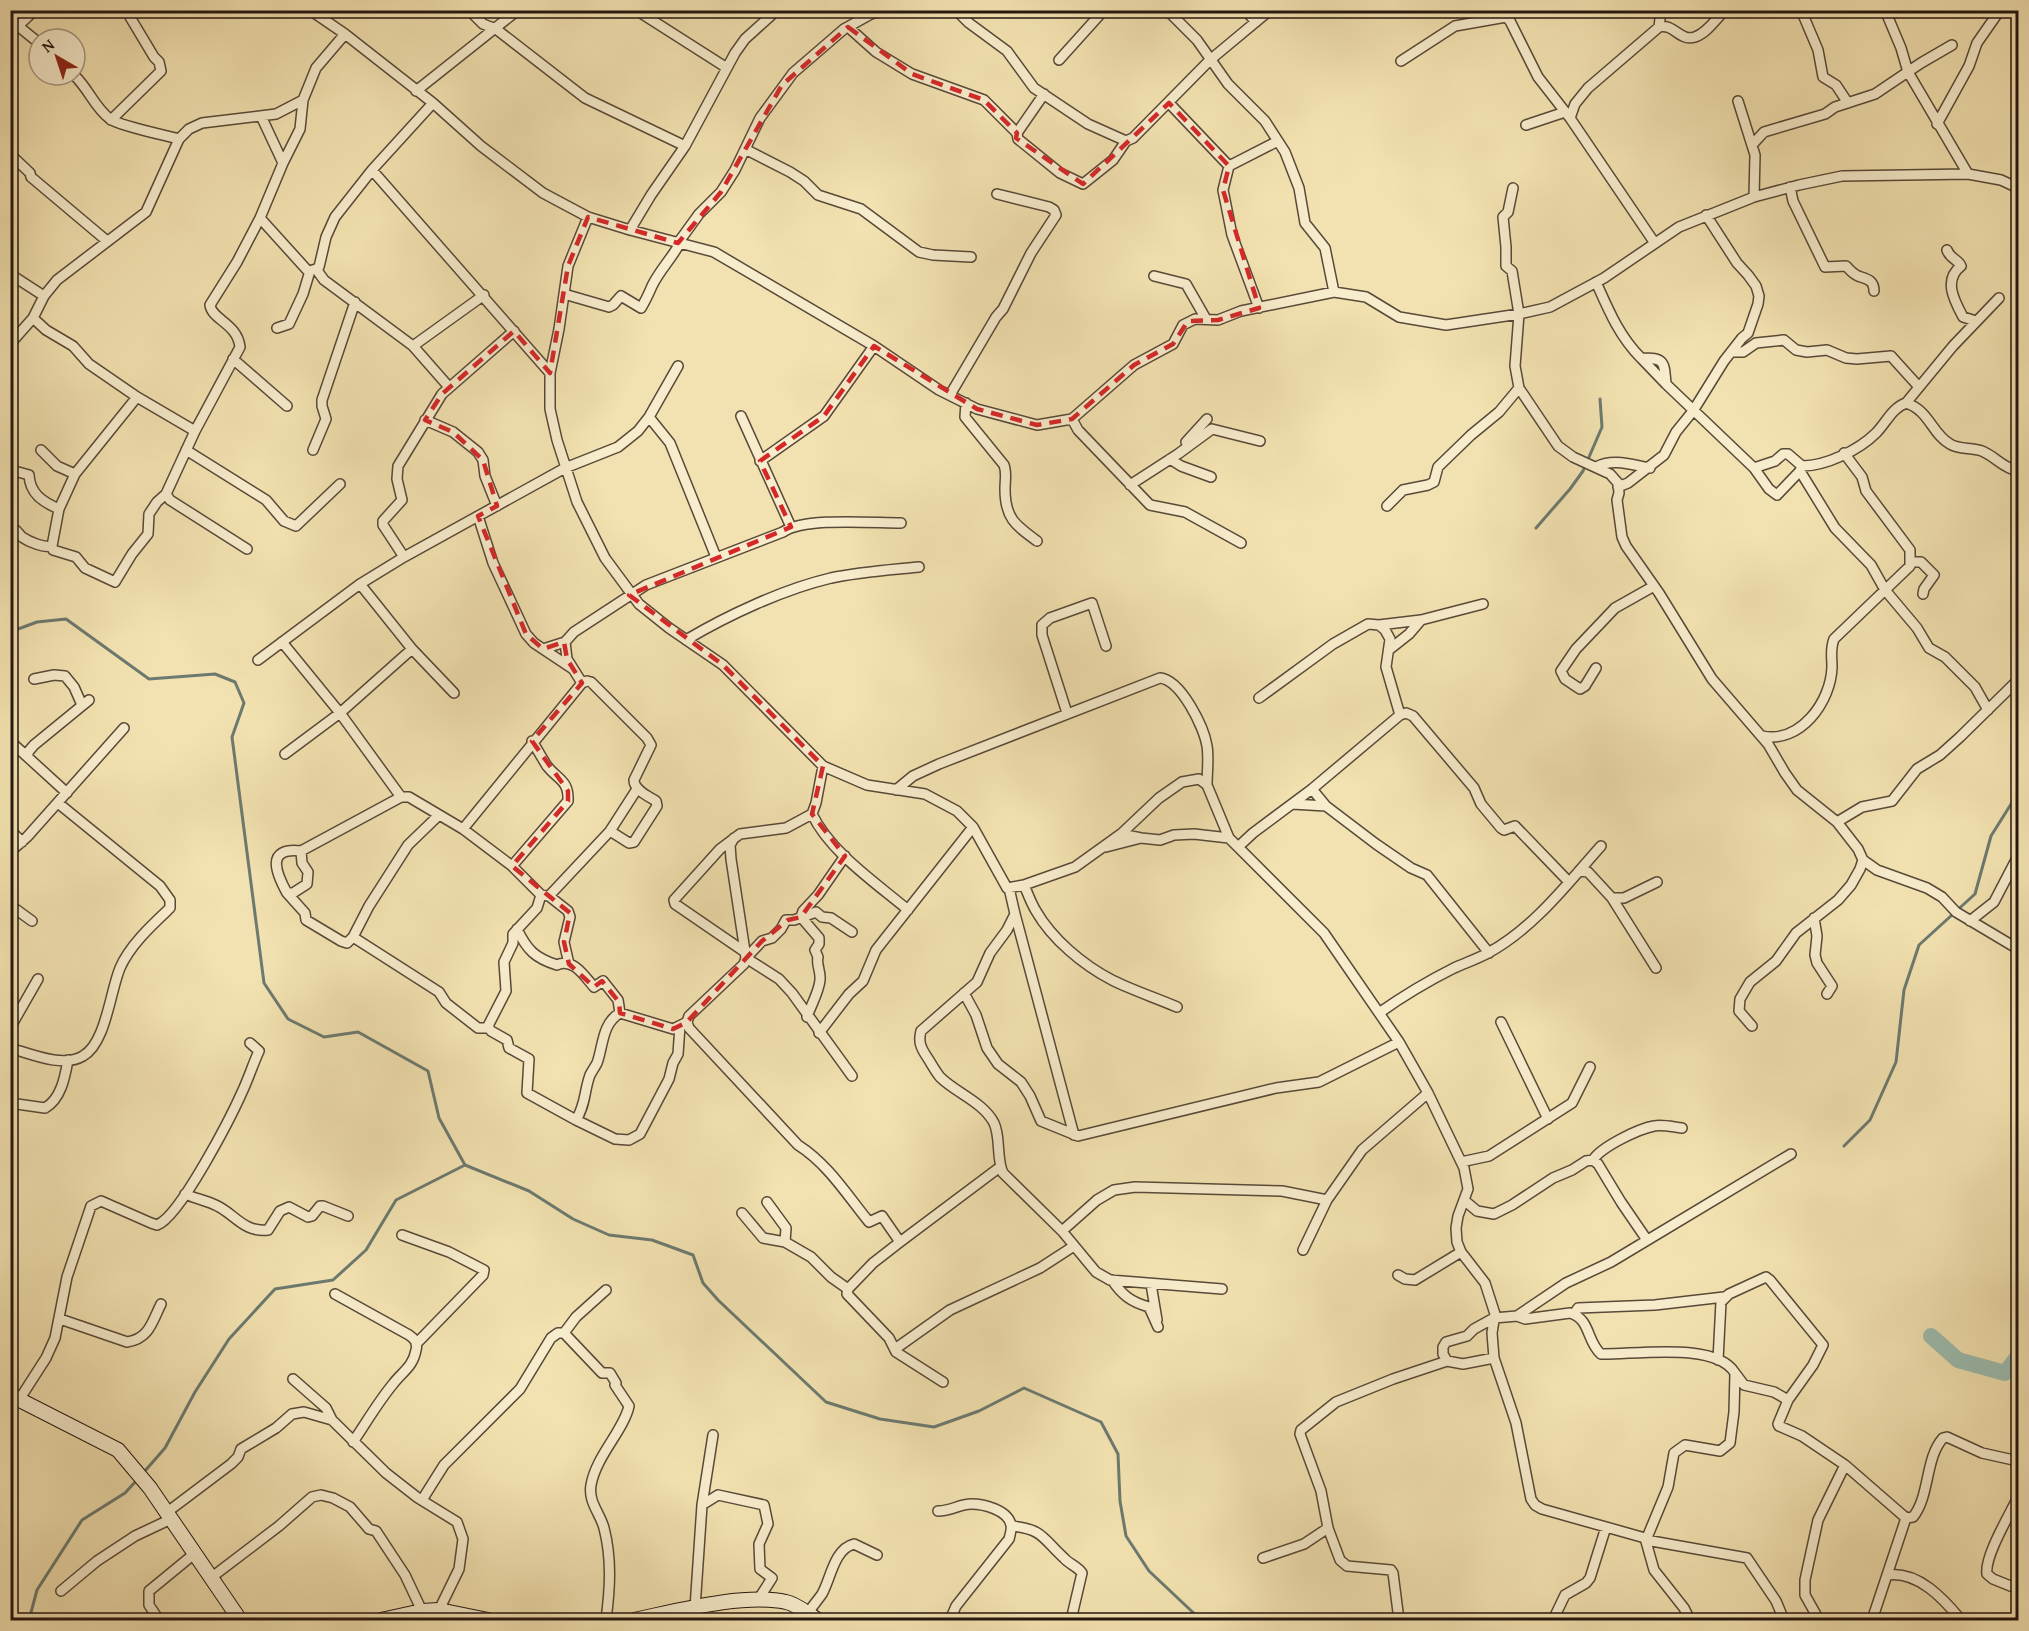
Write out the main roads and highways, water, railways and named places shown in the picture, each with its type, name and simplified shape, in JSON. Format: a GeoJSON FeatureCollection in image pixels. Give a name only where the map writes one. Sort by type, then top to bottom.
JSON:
{"type":"FeatureCollection","features":[{"type":"Feature","properties":{"kind":"waterway"},"geometry":{"type":"LineString","coordinates":[[1536,528],[1583,471],[1602,427],[1600,399]]}},
{"type":"Feature","properties":{"kind":"waterway"},"geometry":{"type":"LineString","coordinates":[[10,632],[37,622],[66,619],[149,679],[215,674],[235,682],[244,703],[232,737],[264,983],[288,1019],[324,1037],[358,1032],[428,1071],[439,1118],[465,1165],[529,1191],[573,1219],[609,1235],[652,1240],[693,1255],[703,1283],[718,1300],[826,1402],[880,1419],[934,1427],[979,1411],[1024,1388],[1101,1422],[1118,1454],[1120,1501],[1126,1536],[1149,1571],[1201,1620]]}},
{"type":"Feature","properties":{"kind":"waterway"},"geometry":{"type":"LineString","coordinates":[[1844,1146],[1870,1120],[1896,1062],[1904,990],[1919,945],[1975,894],[1991,836],[2018,793]]}},
{"type":"Feature","properties":{"kind":"waterway"},"geometry":{"type":"LineString","coordinates":[[144,1472],[165,1448],[195,1392],[229,1339],[275,1289],[333,1280],[366,1250],[396,1200],[465,1165]]}},
{"type":"Feature","properties":{"kind":"waterway"},"geometry":{"type":"LineString","coordinates":[[1931,1336],[1958,1360],[2005,1373],[2018,1356]]}},
{"type":"Feature","properties":{"kind":"waterway"},"geometry":{"type":"LineString","coordinates":[[29,1620],[37,1590],[82,1520],[125,1493],[137,1480]]}}]}
